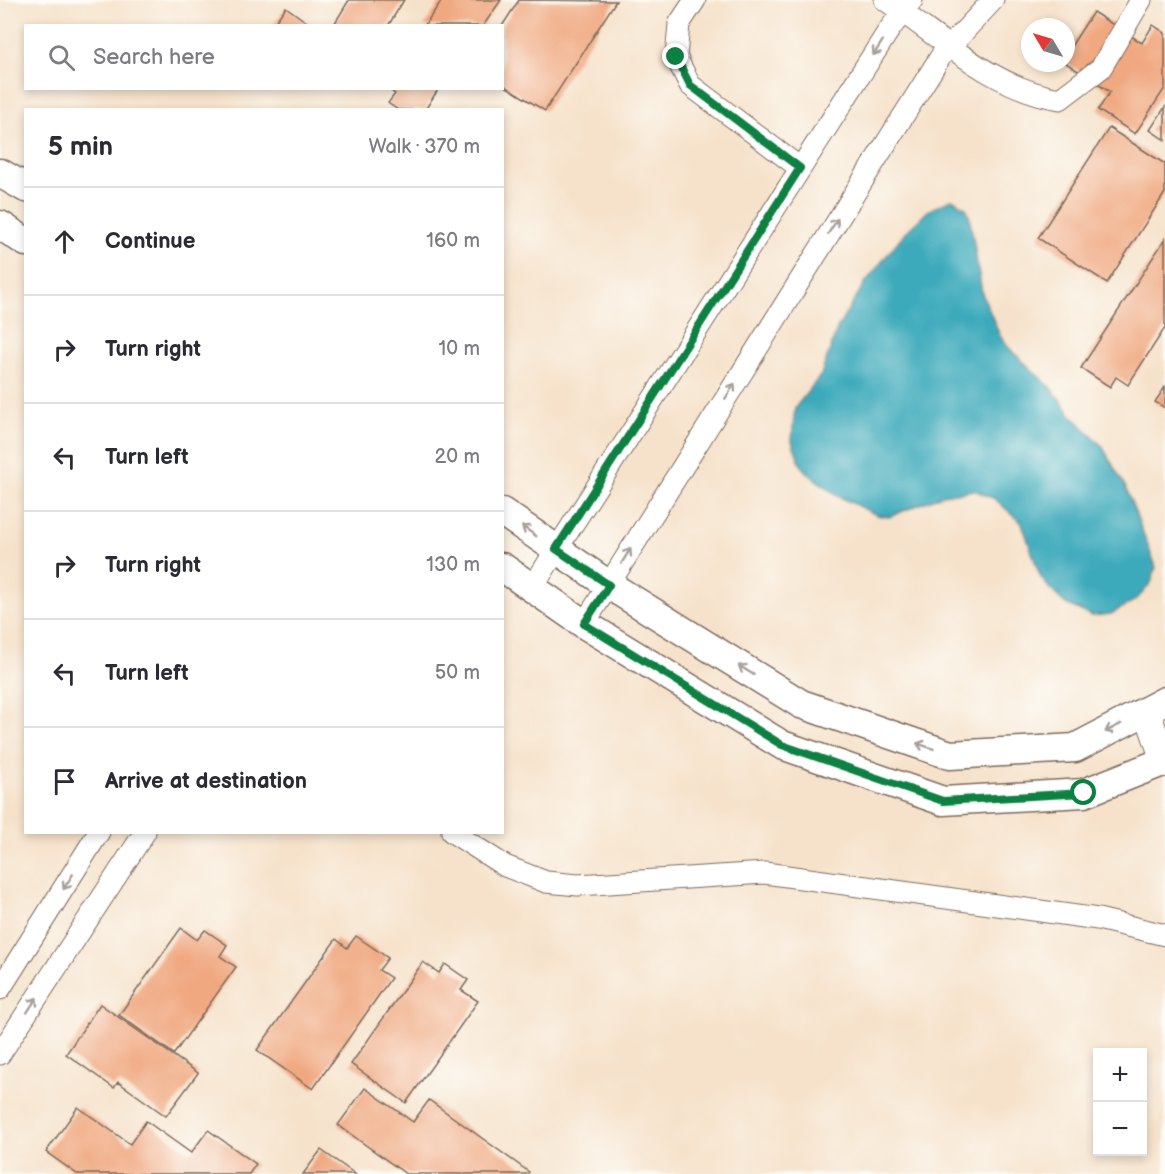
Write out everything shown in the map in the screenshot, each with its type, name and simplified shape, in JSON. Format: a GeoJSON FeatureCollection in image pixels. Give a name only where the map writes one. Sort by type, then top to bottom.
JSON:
{"type":"FeatureCollection","features":[{"type":"Feature","properties":{"kind":"main road"},"geometry":{"type":"LineString","coordinates":[[0,173],[24,187]]}},
{"type":"Feature","properties":{"kind":"main road"},"geometry":{"type":"LineString","coordinates":[[0,225],[24,241]]}},
{"type":"Feature","properties":{"kind":"main road"},"geometry":{"type":"LineString","coordinates":[[504,513],[609,585],[801,704],[950,755],[1075,748],[1156,706]]}},
{"type":"Feature","properties":{"kind":"main road"},"geometry":{"type":"LineString","coordinates":[[504,568],[584,624],[782,745],[943,801],[1084,793],[1164,762]]}},
{"type":"Feature","properties":{"kind":"street"},"geometry":{"type":"LineString","coordinates":[[695,0],[679,24],[676,57],[690,85],[800,168]]}},
{"type":"Feature","properties":{"kind":"street"},"geometry":{"type":"LineString","coordinates":[[885,0],[907,6],[950,47],[1008,83],[1037,95],[1060,99],[1101,68],[1141,0]]}},
{"type":"Feature","properties":{"kind":"street"},"geometry":{"type":"LineString","coordinates":[[584,624],[941,56],[993,0]]}},
{"type":"Feature","properties":{"kind":"street"},"geometry":{"type":"LineString","coordinates":[[532,588],[800,168],[907,6]]}},
{"type":"Feature","properties":{"kind":"street"},"geometry":{"type":"LineString","coordinates":[[1156,706],[1164,762]]}},
{"type":"Feature","properties":{"kind":"street"},"geometry":{"type":"LineString","coordinates":[[0,989],[98,834]]}},
{"type":"Feature","properties":{"kind":"street"},"geometry":{"type":"LineString","coordinates":[[455,834],[504,866],[546,882],[578,885],[765,873],[1098,919],[1165,935]]}},
{"type":"Feature","properties":{"kind":"street"},"geometry":{"type":"LineString","coordinates":[[0,1054],[134,836]]}},
{"type":"Feature","properties":{"kind":"water"},"geometry":{"type":"Polygon","coordinates":[[[952,199],[966,208],[969,214],[982,293],[1000,336],[1008,347],[1052,389],[1072,416],[1102,446],[1126,488],[1156,567],[1151,583],[1137,599],[1111,614],[1092,616],[1066,604],[1049,588],[1040,576],[1022,523],[995,499],[974,490],[942,495],[889,517],[877,515],[838,496],[806,472],[800,463],[792,441],[795,408],[821,375],[838,327],[865,283],[903,235],[929,210],[952,199]]]}},
{"type":"Feature","properties":{"kind":"building"},"geometry":{"type":"Polygon","coordinates":[[[349,0],[404,0],[389,24],[334,24],[349,0]]]}},
{"type":"Feature","properties":{"kind":"building"},"geometry":{"type":"Polygon","coordinates":[[[442,0],[501,0],[484,24],[425,24],[442,0]]]}},
{"type":"Feature","properties":{"kind":"building"},"geometry":{"type":"Polygon","coordinates":[[[519,0],[616,1],[545,111],[504,85],[503,24],[519,0]]]}},
{"type":"Feature","properties":{"kind":"building"},"geometry":{"type":"Polygon","coordinates":[[[286,7],[309,24],[273,24],[286,7]]]}},
{"type":"Feature","properties":{"kind":"building"},"geometry":{"type":"Polygon","coordinates":[[[1093,12],[1142,43],[1153,25],[1165,33],[1165,88],[1135,134],[1098,110],[1110,92],[1075,69],[1075,40],[1093,12]]]}},
{"type":"Feature","properties":{"kind":"building"},"geometry":{"type":"Polygon","coordinates":[[[390,90],[438,90],[426,108],[395,108],[388,103],[395,94],[390,90]]]}},
{"type":"Feature","properties":{"kind":"building"},"geometry":{"type":"Polygon","coordinates":[[[1165,107],[1165,140],[1150,130],[1165,107]]]}},
{"type":"Feature","properties":{"kind":"building"},"geometry":{"type":"Polygon","coordinates":[[[1109,128],[1165,164],[1165,193],[1107,283],[1038,238],[1109,128]]]}},
{"type":"Feature","properties":{"kind":"building"},"geometry":{"type":"Polygon","coordinates":[[[1165,239],[1165,328],[1128,385],[1116,377],[1110,387],[1081,368],[1165,239]]]}},
{"type":"Feature","properties":{"kind":"building"},"geometry":{"type":"Polygon","coordinates":[[[1165,387],[1165,408],[1155,402],[1165,387]]]}},
{"type":"Feature","properties":{"kind":"building"},"geometry":{"type":"Polygon","coordinates":[[[181,928],[197,940],[205,930],[227,945],[220,956],[236,967],[174,1054],[119,1015],[181,928]]]}},
{"type":"Feature","properties":{"kind":"building"},"geometry":{"type":"Polygon","coordinates":[[[356,936],[388,958],[379,970],[391,978],[313,1089],[257,1050],[336,939],[347,948],[356,936]]]}},
{"type":"Feature","properties":{"kind":"building"},"geometry":{"type":"Polygon","coordinates":[[[423,962],[439,973],[445,964],[468,980],[461,990],[478,1001],[406,1103],[351,1064],[423,962]]]}},
{"type":"Feature","properties":{"kind":"building"},"geometry":{"type":"Polygon","coordinates":[[[100,1004],[198,1073],[166,1116],[118,1082],[114,1088],[66,1054],[100,1004]]]}},
{"type":"Feature","properties":{"kind":"building"},"geometry":{"type":"Polygon","coordinates":[[[365,1088],[413,1122],[429,1100],[529,1172],[527,1174],[406,1174],[338,1125],[365,1088]]]}},
{"type":"Feature","properties":{"kind":"building"},"geometry":{"type":"Polygon","coordinates":[[[78,1107],[130,1144],[146,1121],[191,1153],[208,1130],[256,1164],[249,1174],[77,1174],[46,1152],[78,1107]]]}},
{"type":"Feature","properties":{"kind":"building"},"geometry":{"type":"Polygon","coordinates":[[[321,1150],[355,1174],[303,1174],[321,1150]]]}},
{"type":"Feature","properties":{"kind":"route"},"geometry":{"type":"LineString","coordinates":[[676,57],[690,85],[800,168],[556,549],[609,585],[584,624],[782,745],[943,801],[1084,793]]}}]}
